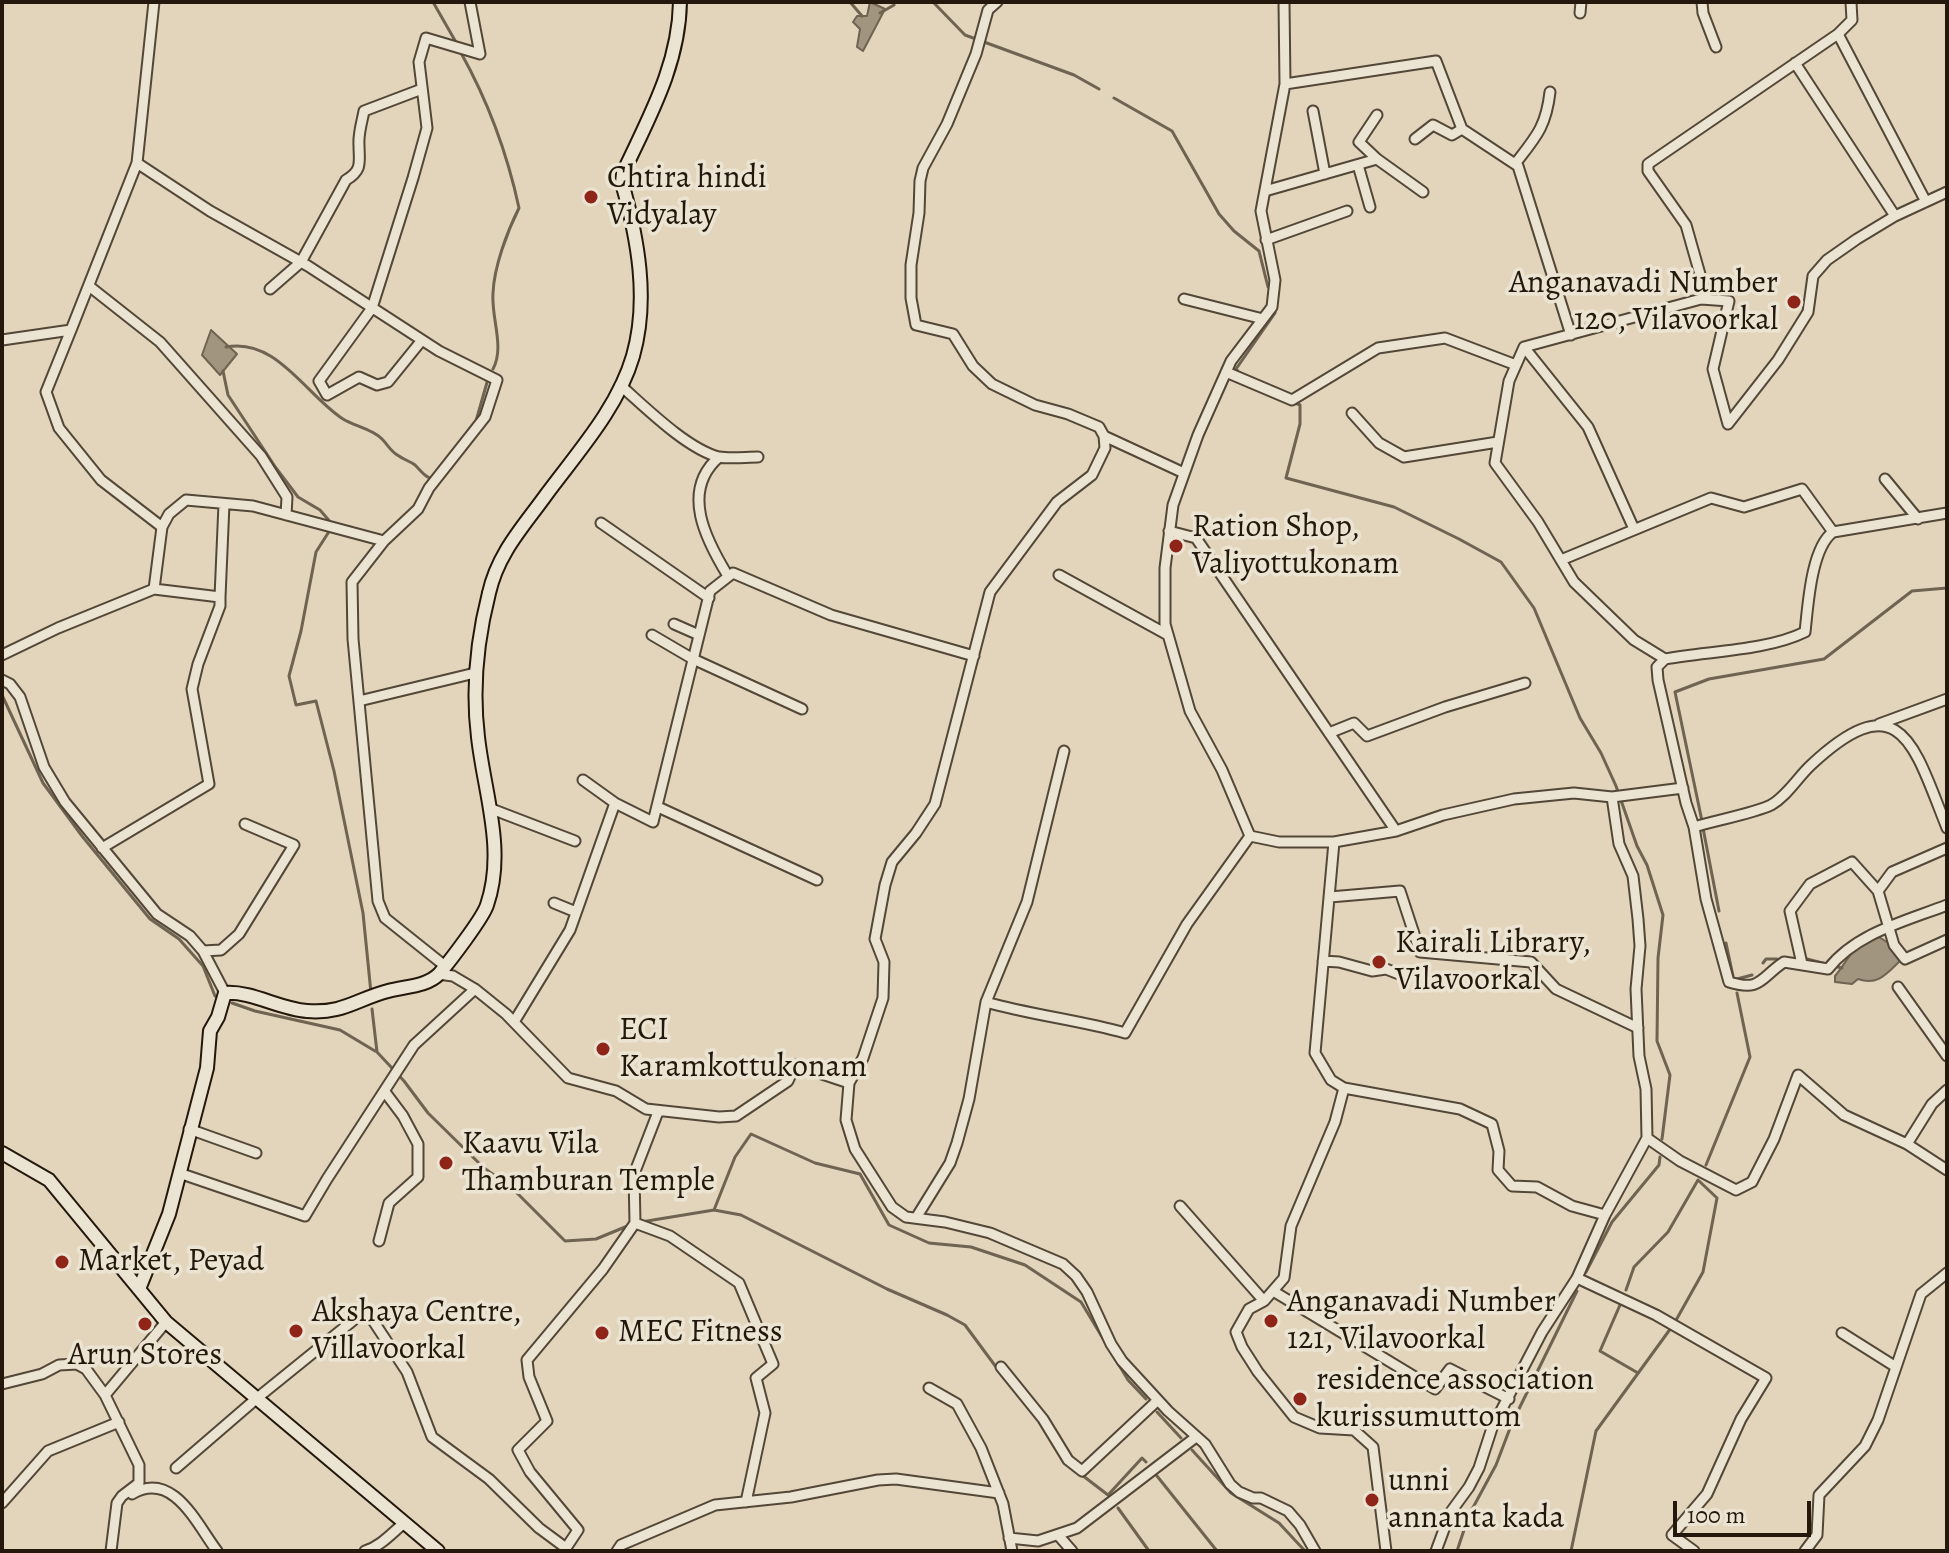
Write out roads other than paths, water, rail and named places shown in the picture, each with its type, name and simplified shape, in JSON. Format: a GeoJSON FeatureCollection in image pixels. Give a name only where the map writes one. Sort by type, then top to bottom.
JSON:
{"type":"FeatureCollection","features":[{"type":"Feature","properties":{"kind":"street"},"geometry":{"type":"LineString","coordinates":[[154,2],[137,163],[46,392],[59,428],[101,480],[162,527]]}},
{"type":"Feature","properties":{"kind":"street"},"geometry":{"type":"LineString","coordinates":[[422,340],[388,382],[377,385],[359,377],[327,395],[319,381],[372,308],[427,128],[419,62],[426,38],[480,54],[470,2]]}},
{"type":"Feature","properties":{"kind":"street"},"geometry":{"type":"LineString","coordinates":[[225,993],[233,992],[304,1011],[352,1007],[392,989],[421,984],[442,970],[487,906],[495,849],[478,735],[475,673],[488,596],[501,556],[581,448],[620,385],[633,356],[641,294],[637,247],[622,183],[623,173],[670,70],[677,45],[680,2]]}},
{"type":"Feature","properties":{"kind":"street"},"geometry":{"type":"LineString","coordinates":[[997,2],[988,10],[977,49],[947,124],[923,168],[910,284],[916,325],[953,334],[973,366],[992,384],[1035,405],[1099,427],[1105,448],[1092,475],[1057,502],[990,592],[935,804],[892,862],[885,885],[875,939],[884,962],[883,998],[863,1058],[849,1083],[846,1120],[855,1149],[892,1207],[906,1217],[990,1233],[1063,1264],[1087,1292],[1111,1344],[1158,1400],[1205,1444],[1230,1484],[1239,1492],[1288,1511],[1315,1551]]}},
{"type":"Feature","properties":{"kind":"street"},"geometry":{"type":"LineString","coordinates":[[1250,836],[1222,770],[1190,711],[1165,624],[1165,568],[1173,505],[1198,435],[1231,361],[1272,307],[1275,280],[1261,211],[1285,84],[1284,2]]}},
{"type":"Feature","properties":{"kind":"street"},"geometry":{"type":"LineString","coordinates":[[1702,2],[1716,47]]}},
{"type":"Feature","properties":{"kind":"street"},"geometry":{"type":"LineString","coordinates":[[1707,299],[1686,225],[1648,171],[1648,164],[1838,34],[1852,20],[1851,2]]}},
{"type":"Feature","properties":{"kind":"street"},"geometry":{"type":"LineString","coordinates":[[1838,34],[1925,200]]}},
{"type":"Feature","properties":{"kind":"street"},"geometry":{"type":"LineString","coordinates":[[1285,84],[1436,61],[1462,129],[1518,166],[1571,335]]}},
{"type":"Feature","properties":{"kind":"street"},"geometry":{"type":"LineString","coordinates":[[1795,63],[1895,216]]}},
{"type":"Feature","properties":{"kind":"street"},"geometry":{"type":"LineString","coordinates":[[270,289],[301,262],[346,180],[361,161],[359,144],[364,111],[422,89]]}},
{"type":"Feature","properties":{"kind":"street"},"geometry":{"type":"LineString","coordinates":[[1515,164],[1547,118],[1550,92]]}},
{"type":"Feature","properties":{"kind":"street"},"geometry":{"type":"LineString","coordinates":[[1313,111],[1325,174]]}},
{"type":"Feature","properties":{"kind":"street"},"geometry":{"type":"LineString","coordinates":[[1377,115],[1359,142],[1423,192]]}},
{"type":"Feature","properties":{"kind":"street"},"geometry":{"type":"LineString","coordinates":[[1415,139],[1433,125],[1452,135],[1462,129]]}},
{"type":"Feature","properties":{"kind":"street"},"geometry":{"type":"LineString","coordinates":[[1265,191],[1377,159]]}},
{"type":"Feature","properties":{"kind":"street"},"geometry":{"type":"LineString","coordinates":[[137,163],[210,211],[301,262],[422,340],[497,380],[485,417],[429,488],[418,509],[384,541],[352,582],[353,639],[378,901],[385,918],[442,970],[475,989],[514,1022],[568,1078],[616,1091],[646,1109],[736,1116],[788,1081],[795,1065],[849,1083]]}},
{"type":"Feature","properties":{"kind":"street"},"geometry":{"type":"LineString","coordinates":[[1358,165],[1370,207]]}},
{"type":"Feature","properties":{"kind":"street"},"geometry":{"type":"LineString","coordinates":[[1524,347],[1707,299],[1729,301],[1713,369],[1728,424],[1778,360],[1808,312],[1813,276],[1827,260],[1895,216],[1947,192]]}},
{"type":"Feature","properties":{"kind":"street"},"geometry":{"type":"LineString","coordinates":[[1266,240],[1347,211]]}},
{"type":"Feature","properties":{"kind":"street"},"geometry":{"type":"LineString","coordinates":[[89,286],[160,342],[261,456],[287,497],[286,515]]}},
{"type":"Feature","properties":{"kind":"street"},"geometry":{"type":"LineString","coordinates":[[1184,299],[1263,319]]}},
{"type":"Feature","properties":{"kind":"street"},"geometry":{"type":"LineString","coordinates":[[2,340],[71,330]]}},
{"type":"Feature","properties":{"kind":"street"},"geometry":{"type":"LineString","coordinates":[[1226,372],[1292,400],[1338,369],[1378,348],[1445,338],[1516,365]]}},
{"type":"Feature","properties":{"kind":"street"},"geometry":{"type":"LineString","coordinates":[[1524,347],[1509,381],[1495,463],[1538,522],[1574,582],[1634,640],[1665,659]]}},
{"type":"Feature","properties":{"kind":"street"},"geometry":{"type":"LineString","coordinates":[[1524,347],[1588,427],[1634,529]]}},
{"type":"Feature","properties":{"kind":"street"},"geometry":{"type":"LineString","coordinates":[[620,385],[675,432],[719,457],[758,457]]}},
{"type":"Feature","properties":{"kind":"street"},"geometry":{"type":"LineString","coordinates":[[1352,413],[1379,443],[1404,457],[1498,442]]}},
{"type":"Feature","properties":{"kind":"street"},"geometry":{"type":"LineString","coordinates":[[1104,436],[1184,473]]}},
{"type":"Feature","properties":{"kind":"street"},"geometry":{"type":"LineString","coordinates":[[719,457],[707,467],[700,484],[699,501],[708,543],[728,576]]}},
{"type":"Feature","properties":{"kind":"street"},"geometry":{"type":"LineString","coordinates":[[1885,479],[1918,519]]}},
{"type":"Feature","properties":{"kind":"street"},"geometry":{"type":"LineString","coordinates":[[1561,560],[1711,498],[1744,507],[1802,489],[1833,532]]}},
{"type":"Feature","properties":{"kind":"street"},"geometry":{"type":"LineString","coordinates":[[154,589],[162,527],[169,514],[186,500],[253,506],[384,541]]}},
{"type":"Feature","properties":{"kind":"street"},"geometry":{"type":"LineString","coordinates":[[102,848],[209,784],[192,689],[220,606],[224,504]]}},
{"type":"Feature","properties":{"kind":"street"},"geometry":{"type":"LineString","coordinates":[[1947,513],[1833,532],[1825,538],[1816,565],[1805,632],[1754,646],[1665,659],[1657,667],[1683,788],[1699,825],[1706,899],[1729,982],[1748,988],[1761,983],[1784,962],[1828,969],[1840,953],[1888,928],[1947,905]]}},
{"type":"Feature","properties":{"kind":"street"},"geometry":{"type":"LineString","coordinates":[[601,523],[709,598]]}},
{"type":"Feature","properties":{"kind":"street"},"geometry":{"type":"LineString","coordinates":[[1169,531],[1196,538],[1396,831]]}},
{"type":"Feature","properties":{"kind":"street"},"geometry":{"type":"LineString","coordinates":[[583,780],[615,803],[653,822],[710,591],[733,573],[831,615],[974,656]]}},
{"type":"Feature","properties":{"kind":"street"},"geometry":{"type":"LineString","coordinates":[[1059,575],[1168,635]]}},
{"type":"Feature","properties":{"kind":"street"},"geometry":{"type":"LineString","coordinates":[[2,655],[58,628],[154,589],[220,597]]}},
{"type":"Feature","properties":{"kind":"street"},"geometry":{"type":"LineString","coordinates":[[674,624],[699,635]]}},
{"type":"Feature","properties":{"kind":"street"},"geometry":{"type":"LineString","coordinates":[[652,635],[693,659],[802,709]]}},
{"type":"Feature","properties":{"kind":"street"},"geometry":{"type":"LineString","coordinates":[[359,701],[475,673]]}},
{"type":"Feature","properties":{"kind":"street"},"geometry":{"type":"LineString","coordinates":[[2,680],[10,684],[20,697],[37,750],[52,783],[157,914],[190,936],[203,951],[225,993],[210,1031],[207,1068],[169,1214],[139,1289]]}},
{"type":"Feature","properties":{"kind":"street"},"geometry":{"type":"LineString","coordinates":[[1329,733],[1354,723],[1367,736],[1445,707],[1525,683]]}},
{"type":"Feature","properties":{"kind":"street"},"geometry":{"type":"LineString","coordinates":[[1699,825],[1772,804],[1831,747],[1860,730],[1947,699]]}},
{"type":"Feature","properties":{"kind":"street"},"geometry":{"type":"LineString","coordinates":[[1876,725],[1889,726],[1905,736],[1919,760],[1947,828]]}},
{"type":"Feature","properties":{"kind":"street"},"geometry":{"type":"LineString","coordinates":[[916,1218],[950,1163],[957,1143],[969,1099],[986,1002],[1027,902],[1064,751]]}},
{"type":"Feature","properties":{"kind":"street"},"geometry":{"type":"LineString","coordinates":[[1250,836],[1279,842],[1334,842],[1396,831],[1443,815],[1514,799],[1574,793],[1613,797],[1683,788]]}},
{"type":"Feature","properties":{"kind":"street"},"geometry":{"type":"LineString","coordinates":[[1436,1551],[1450,1513],[1479,1468],[1492,1428],[1542,1332],[1577,1278],[1605,1215],[1647,1138],[1646,1089],[1639,1056],[1638,919],[1633,876],[1619,844],[1613,797]]}},
{"type":"Feature","properties":{"kind":"street"},"geometry":{"type":"LineString","coordinates":[[514,1022],[570,930],[615,803]]}},
{"type":"Feature","properties":{"kind":"street"},"geometry":{"type":"LineString","coordinates":[[658,807],[817,880]]}},
{"type":"Feature","properties":{"kind":"street"},"geometry":{"type":"LineString","coordinates":[[489,808],[575,841]]}},
{"type":"Feature","properties":{"kind":"street"},"geometry":{"type":"LineString","coordinates":[[203,951],[221,950],[239,934],[294,845],[245,824]]}},
{"type":"Feature","properties":{"kind":"street"},"geometry":{"type":"LineString","coordinates":[[986,1002],[1021,1012],[1087,1022],[1125,1033],[1187,924],[1250,836]]}},
{"type":"Feature","properties":{"kind":"street"},"geometry":{"type":"LineString","coordinates":[[1334,842],[1315,1053],[1331,1080],[1344,1088],[1460,1109],[1492,1124],[1499,1151],[1498,1170],[1512,1186],[1537,1187],[1572,1206],[1605,1215]]}},
{"type":"Feature","properties":{"kind":"street"},"geometry":{"type":"LineString","coordinates":[[1878,891],[1892,872],[1947,848]]}},
{"type":"Feature","properties":{"kind":"street"},"geometry":{"type":"LineString","coordinates":[[1802,964],[1790,911],[1810,884],[1852,862],[1878,891],[1894,945],[1905,959],[1947,940]]}},
{"type":"Feature","properties":{"kind":"street"},"geometry":{"type":"LineString","coordinates":[[1330,897],[1400,891],[1420,952],[1531,962],[1556,989],[1638,1028]]}},
{"type":"Feature","properties":{"kind":"street"},"geometry":{"type":"LineString","coordinates":[[554,903],[576,912]]}},
{"type":"Feature","properties":{"kind":"street"},"geometry":{"type":"LineString","coordinates":[[1323,961],[1372,971],[1386,969],[1404,976]]}},
{"type":"Feature","properties":{"kind":"street"},"geometry":{"type":"LineString","coordinates":[[1898,987],[1947,1056]]}},
{"type":"Feature","properties":{"kind":"street"},"geometry":{"type":"LineString","coordinates":[[179,1173],[305,1216],[414,1045],[475,989]]}},
{"type":"Feature","properties":{"kind":"street"},"geometry":{"type":"LineString","coordinates":[[1647,1138],[1680,1161],[1736,1190],[1745,1188],[1752,1182],[1774,1139],[1798,1075],[1844,1115],[1907,1144],[1947,1170]]}},
{"type":"Feature","properties":{"kind":"street"},"geometry":{"type":"LineString","coordinates":[[1344,1088],[1335,1122],[1291,1226],[1284,1278],[1264,1301],[1249,1309],[1236,1332],[1242,1347],[1294,1417],[1320,1428],[1354,1430],[1373,1447],[1386,1551]]}},
{"type":"Feature","properties":{"kind":"street"},"geometry":{"type":"LineString","coordinates":[[1907,1144],[1932,1104],[1947,1090]]}},
{"type":"Feature","properties":{"kind":"street"},"geometry":{"type":"LineString","coordinates":[[379,1241],[389,1203],[418,1177],[418,1144],[385,1092]]}},
{"type":"Feature","properties":{"kind":"street"},"geometry":{"type":"LineString","coordinates":[[176,1468],[366,1310],[407,1372],[432,1437],[489,1479],[565,1550],[578,1530],[530,1472],[518,1450],[547,1421],[529,1377],[527,1360],[603,1269],[635,1223],[634,1174],[658,1112]]}},
{"type":"Feature","properties":{"kind":"street"},"geometry":{"type":"LineString","coordinates":[[189,1129],[256,1153]]}},
{"type":"Feature","properties":{"kind":"street"},"geometry":{"type":"LineString","coordinates":[[2,1153],[49,1180],[166,1322],[438,1551]]}},
{"type":"Feature","properties":{"kind":"street"},"geometry":{"type":"LineString","coordinates":[[1180,1206],[1264,1301]]}},
{"type":"Feature","properties":{"kind":"street"},"geometry":{"type":"LineString","coordinates":[[635,1223],[670,1236],[739,1283],[773,1364],[756,1378],[765,1413],[746,1502]]}},
{"type":"Feature","properties":{"kind":"street"},"geometry":{"type":"LineString","coordinates":[[1805,1551],[1817,1535],[1819,1495],[1865,1446],[1878,1420],[1921,1294],[1947,1273]]}},
{"type":"Feature","properties":{"kind":"street"},"geometry":{"type":"LineString","coordinates":[[1577,1278],[1668,1322],[1766,1378],[1741,1419],[1707,1494],[1672,1535],[1694,1551]]}},
{"type":"Feature","properties":{"kind":"street"},"geometry":{"type":"LineString","coordinates":[[1273,1291],[1435,1389],[1450,1369],[1509,1399]]}},
{"type":"Feature","properties":{"kind":"street"},"geometry":{"type":"LineString","coordinates":[[105,1395],[166,1322]]}},
{"type":"Feature","properties":{"kind":"street"},"geometry":{"type":"LineString","coordinates":[[1842,1333],[1896,1367]]}},
{"type":"Feature","properties":{"kind":"street"},"geometry":{"type":"LineString","coordinates":[[2,1384],[42,1374],[59,1365],[77,1364],[86,1369],[105,1395],[139,1465],[139,1483],[117,1503],[111,1551]]}},
{"type":"Feature","properties":{"kind":"street"},"geometry":{"type":"LineString","coordinates":[[1001,1367],[1043,1419],[1068,1460],[1082,1471],[1158,1400]]}},
{"type":"Feature","properties":{"kind":"street"},"geometry":{"type":"LineString","coordinates":[[929,1388],[957,1404],[981,1448],[999,1493],[1012,1551]]}},
{"type":"Feature","properties":{"kind":"street"},"geometry":{"type":"LineString","coordinates":[[2,1503],[48,1451],[119,1422]]}},
{"type":"Feature","properties":{"kind":"street"},"geometry":{"type":"LineString","coordinates":[[1009,1538],[1038,1541],[1077,1528],[1196,1437]]}},
{"type":"Feature","properties":{"kind":"street"},"geometry":{"type":"LineString","coordinates":[[617,1551],[621,1545],[715,1505],[896,1479],[999,1493]]}},
{"type":"Feature","properties":{"kind":"street"},"geometry":{"type":"LineString","coordinates":[[117,1503],[140,1490],[154,1487],[172,1492],[217,1551]]}},
{"type":"Feature","properties":{"kind":"street"},"geometry":{"type":"LineString","coordinates":[[365,1551],[379,1547],[404,1523]]}},
{"type":"Feature","properties":{"kind":"street"},"geometry":{"type":"LineString","coordinates":[[1058,1535],[1072,1551]]}},
{"type":"Feature","properties":{"kind":"waterway"},"geometry":{"type":"LineString","coordinates":[[433,2],[457,44]]}},
{"type":"Feature","properties":{"kind":"waterway"},"geometry":{"type":"LineString","coordinates":[[850,2],[862,16]]}},
{"type":"Feature","properties":{"kind":"waterway"},"geometry":{"type":"LineString","coordinates":[[933,2],[965,35],[1074,75],[1099,89]]}},
{"type":"Feature","properties":{"kind":"waterway"},"geometry":{"type":"LineString","coordinates":[[880,13],[894,5]]}},
{"type":"Feature","properties":{"kind":"waterway"},"geometry":{"type":"LineString","coordinates":[[460,51],[496,127],[519,208],[502,250],[494,283],[498,351],[493,369]]}},
{"type":"Feature","properties":{"kind":"waterway"},"geometry":{"type":"LineString","coordinates":[[1114,98],[1172,131],[1219,214],[1259,251],[1268,287]]}},
{"type":"Feature","properties":{"kind":"waterway"},"geometry":{"type":"LineString","coordinates":[[1240,374],[1236,369],[1275,313]]}},
{"type":"Feature","properties":{"kind":"waterway"},"geometry":{"type":"LineString","coordinates":[[226,347],[244,346],[275,359],[329,409],[378,436],[394,452],[434,480]]}},
{"type":"Feature","properties":{"kind":"waterway"},"geometry":{"type":"LineString","coordinates":[[223,371],[228,395],[276,468],[298,497],[320,510],[332,524]]}},
{"type":"Feature","properties":{"kind":"waterway"},"geometry":{"type":"LineString","coordinates":[[468,431],[476,421],[488,379]]}},
{"type":"Feature","properties":{"kind":"waterway"},"geometry":{"type":"LineString","coordinates":[[1293,402],[1300,405],[1300,424],[1286,478],[1394,507],[1459,539],[1501,562],[1534,608],[1580,718],[1616,786],[1663,915],[1658,958],[1657,1041],[1670,1075],[1662,1139]]}},
{"type":"Feature","properties":{"kind":"waterway"},"geometry":{"type":"LineString","coordinates":[[330,530],[316,552],[289,676],[296,705],[316,701],[334,771],[363,913],[371,993]]}},
{"type":"Feature","properties":{"kind":"waterway"},"geometry":{"type":"LineString","coordinates":[[1702,821],[1675,692],[1709,679],[1824,659],[1912,591],[1947,588]]}},
{"type":"Feature","properties":{"kind":"waterway"},"geometry":{"type":"LineString","coordinates":[[2,695],[43,783],[150,919],[179,939],[203,966],[215,996]]}},
{"type":"Feature","properties":{"kind":"waterway"},"geometry":{"type":"LineString","coordinates":[[1703,828],[1719,911]]}},
{"type":"Feature","properties":{"kind":"waterway"},"geometry":{"type":"LineString","coordinates":[[1726,943],[1733,976]]}},
{"type":"Feature","properties":{"kind":"waterway"},"geometry":{"type":"LineString","coordinates":[[1803,958],[1842,968]]}},
{"type":"Feature","properties":{"kind":"waterway"},"geometry":{"type":"LineString","coordinates":[[1763,963],[1766,959],[1777,959]]}},
{"type":"Feature","properties":{"kind":"waterway"},"geometry":{"type":"LineString","coordinates":[[1737,979],[1752,975]]}},
{"type":"Feature","properties":{"kind":"waterway"},"geometry":{"type":"LineString","coordinates":[[1706,1165],[1750,1057],[1737,993]]}},
{"type":"Feature","properties":{"kind":"waterway"},"geometry":{"type":"LineString","coordinates":[[232,1003],[340,1030],[375,1051]]}},
{"type":"Feature","properties":{"kind":"waterway"},"geometry":{"type":"LineString","coordinates":[[372,1009],[377,1052],[428,1113],[484,1168],[511,1187],[565,1241],[596,1239],[630,1225]]}},
{"type":"Feature","properties":{"kind":"waterway"},"geometry":{"type":"LineString","coordinates":[[714,1210],[735,1157],[751,1134],[815,1163],[860,1174],[889,1225],[929,1243],[971,1247],[1025,1265],[1081,1302],[1128,1380],[1146,1399]]}},
{"type":"Feature","properties":{"kind":"waterway"},"geometry":{"type":"LineString","coordinates":[[1586,1272],[1612,1222],[1659,1165],[1660,1157]]}},
{"type":"Feature","properties":{"kind":"waterway"},"geometry":{"type":"LineString","coordinates":[[1626,1290],[1634,1267],[1668,1232],[1698,1180],[1717,1198],[1703,1272],[1675,1322]]}},
{"type":"Feature","properties":{"kind":"waterway"},"geometry":{"type":"LineString","coordinates":[[641,1222],[714,1210],[741,1215],[965,1325],[999,1371]]}},
{"type":"Feature","properties":{"kind":"waterway"},"geometry":{"type":"LineString","coordinates":[[1457,1551],[1469,1515],[1496,1465],[1512,1423],[1577,1291]]}},
{"type":"Feature","properties":{"kind":"waterway"},"geometry":{"type":"LineString","coordinates":[[1620,1305],[1600,1351],[1638,1373]]}},
{"type":"Feature","properties":{"kind":"waterway"},"geometry":{"type":"LineString","coordinates":[[1571,1551],[1596,1431],[1671,1328]]}},
{"type":"Feature","properties":{"kind":"waterway"},"geometry":{"type":"LineString","coordinates":[[1157,1412],[1181,1438]]}},
{"type":"Feature","properties":{"kind":"waterway"},"geometry":{"type":"LineString","coordinates":[[1192,1450],[1231,1493],[1279,1523],[1305,1551]]}},
{"type":"Feature","properties":{"kind":"waterway"},"geometry":{"type":"LineString","coordinates":[[1065,1462],[1108,1495],[1142,1458],[1146,1462]]}},
{"type":"Feature","properties":{"kind":"waterway"},"geometry":{"type":"LineString","coordinates":[[1157,1476],[1217,1551]]}},
{"type":"Feature","properties":{"kind":"waterway"},"geometry":{"type":"LineString","coordinates":[[1118,1508],[1149,1551]]}},
{"type":"Feature","properties":{"kind":"place","name":"Chtira hindi Vidyalay"},"geometry":{"type":"Point","coordinates":[591,197]}},
{"type":"Feature","properties":{"kind":"place","name":"Anganavadi Number 120, Vilavoorkal"},"geometry":{"type":"Point","coordinates":[1794,302]}},
{"type":"Feature","properties":{"kind":"place","name":"Ration Shop, Valiyottukonam"},"geometry":{"type":"Point","coordinates":[1176,546]}},
{"type":"Feature","properties":{"kind":"place","name":"Kairali Library, Vilavoorkal"},"geometry":{"type":"Point","coordinates":[1379,962]}},
{"type":"Feature","properties":{"kind":"place","name":"ECI Karamkottukonam"},"geometry":{"type":"Point","coordinates":[603,1049]}},
{"type":"Feature","properties":{"kind":"place","name":"Kaavu Vila Thamburan Temple"},"geometry":{"type":"Point","coordinates":[446,1163]}},
{"type":"Feature","properties":{"kind":"place","name":"Market, Peyad"},"geometry":{"type":"Point","coordinates":[62,1262]}},
{"type":"Feature","properties":{"kind":"place","name":"Anganavadi Number 121, Vilavoorkal"},"geometry":{"type":"Point","coordinates":[1271,1321]}},
{"type":"Feature","properties":{"kind":"place","name":"Arun Stores"},"geometry":{"type":"Point","coordinates":[145,1324]}},
{"type":"Feature","properties":{"kind":"place","name":"Akshaya Centre, Villavoorkal"},"geometry":{"type":"Point","coordinates":[296,1331]}},
{"type":"Feature","properties":{"kind":"place","name":"MEC Fitness"},"geometry":{"type":"Point","coordinates":[602,1333]}},
{"type":"Feature","properties":{"kind":"place","name":"residence association kurissumuttom"},"geometry":{"type":"Point","coordinates":[1300,1399]}},
{"type":"Feature","properties":{"kind":"place","name":"unni annanta kada"},"geometry":{"type":"Point","coordinates":[1372,1500]}}]}
